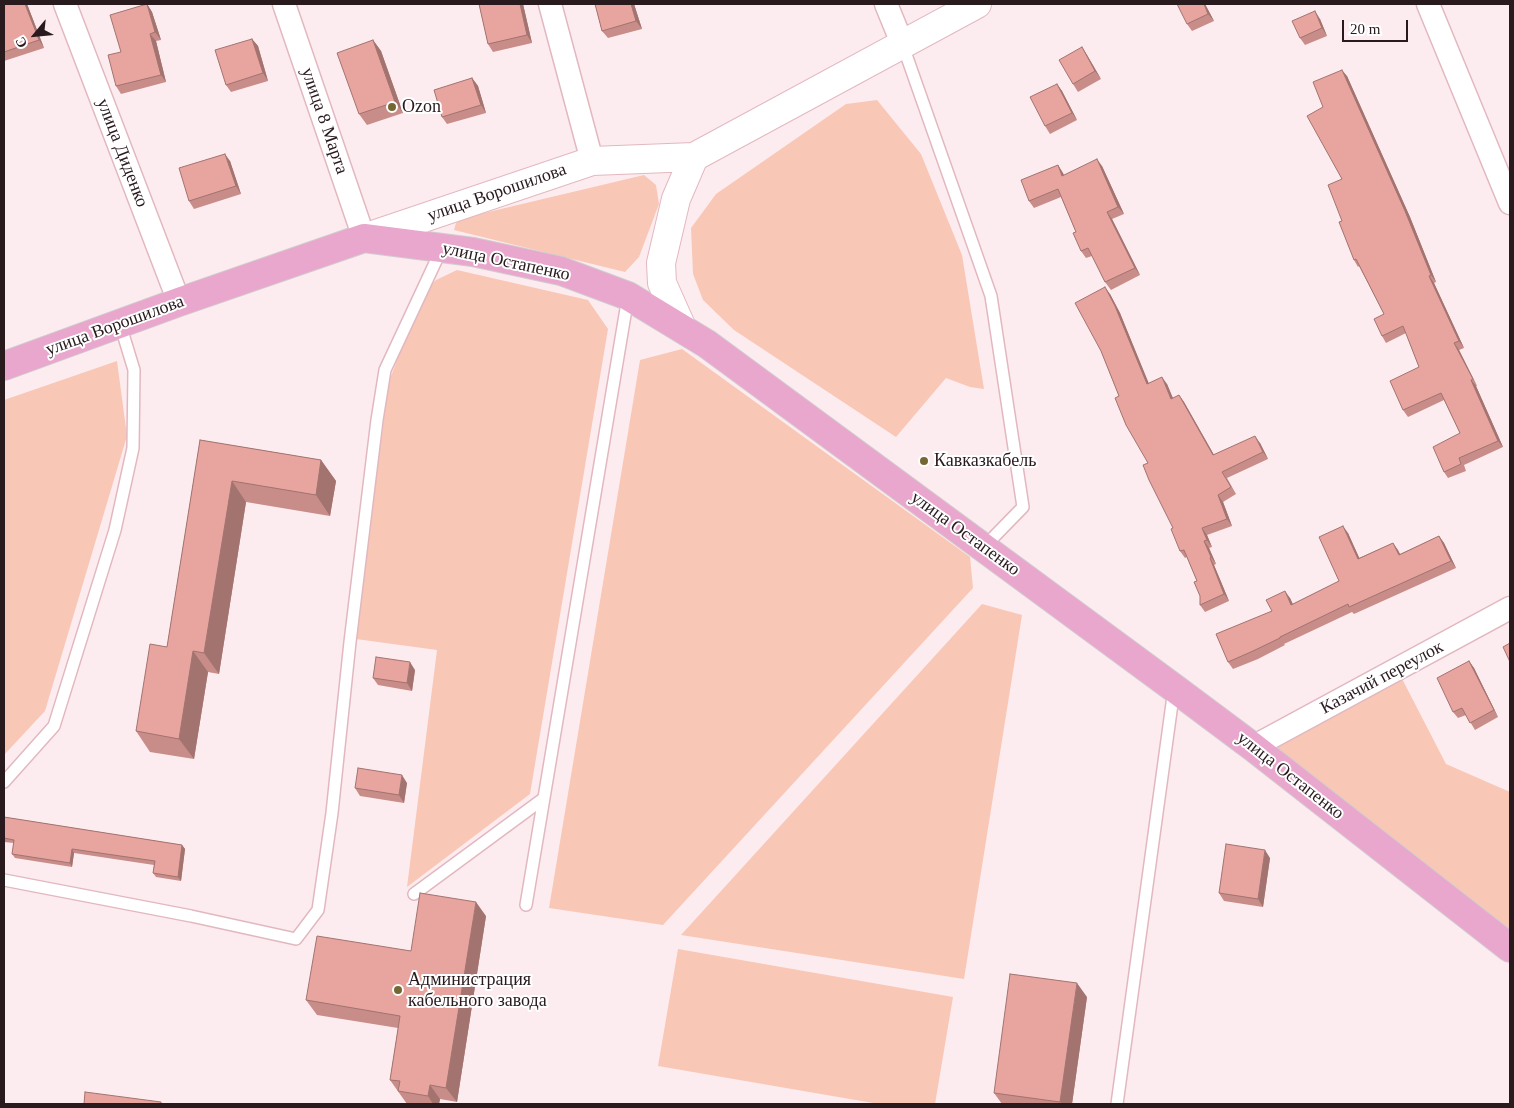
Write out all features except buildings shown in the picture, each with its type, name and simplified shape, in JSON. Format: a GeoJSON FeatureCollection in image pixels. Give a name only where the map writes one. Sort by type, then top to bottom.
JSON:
{"type":"FeatureCollection","features":[{"type":"Feature","properties":{"kind":"main road","name":"улица Ворошилова"},"geometry":{"type":"LineString","coordinates":[[4,366],[179,302],[592,161],[694,157],[976,4]]}},
{"type":"Feature","properties":{"kind":"main road"},"geometry":{"type":"LineString","coordinates":[[682,328],[662,283],[661,263],[676,199],[694,157]]}},
{"type":"Feature","properties":{"kind":"main road","name":"улица Остапенко"},"geometry":{"type":"LineString","coordinates":[[364,238],[473,252],[561,271],[628,296],[682,328],[707,344],[1174,688],[1509,944]]}},
{"type":"Feature","properties":{"kind":"street","name":"улица Диденко"},"geometry":{"type":"LineString","coordinates":[[65,4],[179,302]]}},
{"type":"Feature","properties":{"kind":"street","name":"улица 8 Марта"},"geometry":{"type":"LineString","coordinates":[[284,4],[364,238]]}},
{"type":"Feature","properties":{"kind":"street"},"geometry":{"type":"LineString","coordinates":[[550,4],[592,161]]}},
{"type":"Feature","properties":{"kind":"street"},"geometry":{"type":"LineString","coordinates":[[886,4],[902,43]]}},
{"type":"Feature","properties":{"kind":"street"},"geometry":{"type":"LineString","coordinates":[[1428,4],[1510,203]]}},
{"type":"Feature","properties":{"kind":"street","name":"Казачий переулок"},"geometry":{"type":"LineString","coordinates":[[1253,747],[1510,608]]}},
{"type":"Feature","properties":{"kind":"lane"},"geometry":{"type":"LineString","coordinates":[[902,43],[988,287],[992,306],[1023,507],[984,547]]}},
{"type":"Feature","properties":{"kind":"lane"},"geometry":{"type":"LineString","coordinates":[[4,880],[191,916],[296,939],[318,910],[332,813],[350,642],[377,420],[385,370],[442,248]]}},
{"type":"Feature","properties":{"kind":"lane"},"geometry":{"type":"LineString","coordinates":[[526,905],[628,296]]}},
{"type":"Feature","properties":{"kind":"lane"},"geometry":{"type":"LineString","coordinates":[[4,782],[54,726],[115,530],[133,448],[134,370],[120,324]]}},
{"type":"Feature","properties":{"kind":"lane"},"geometry":{"type":"LineString","coordinates":[[1117,1104],[1174,688]]}},
{"type":"Feature","properties":{"kind":"lane"},"geometry":{"type":"LineString","coordinates":[[414,894],[543,799]]}},
{"type":"Feature","properties":{"kind":"shaded area"},"geometry":{"type":"Polygon","coordinates":[[[877,100],[921,154],[962,255],[984,389],[970,387],[946,378],[896,437],[734,330],[703,300],[693,274],[691,228],[716,194],[846,104],[877,100]]]}},
{"type":"Feature","properties":{"kind":"shaded area"},"geometry":{"type":"Polygon","coordinates":[[[644,175],[656,185],[659,204],[639,257],[625,272],[454,230],[456,223],[463,218],[644,175]]]}},
{"type":"Feature","properties":{"kind":"shaded area"},"geometry":{"type":"Polygon","coordinates":[[[457,270],[588,300],[608,329],[530,794],[407,887],[437,650],[356,639],[388,384],[422,295],[436,280],[457,270]]]}},
{"type":"Feature","properties":{"kind":"shaded area"},"geometry":{"type":"Polygon","coordinates":[[[682,349],[970,557],[973,588],[663,925],[549,908],[640,360],[682,349]]]}},
{"type":"Feature","properties":{"kind":"shaded area"},"geometry":{"type":"Polygon","coordinates":[[[117,361],[127,436],[45,711],[4,755],[4,400],[117,361]]]}},
{"type":"Feature","properties":{"kind":"shaded area"},"geometry":{"type":"Polygon","coordinates":[[[982,604],[1022,615],[964,979],[681,935],[982,604]]]}},
{"type":"Feature","properties":{"kind":"shaded area"},"geometry":{"type":"Polygon","coordinates":[[[1397,669],[1446,764],[1510,792],[1510,948],[1253,747],[1397,669]]]}},
{"type":"Feature","properties":{"kind":"shaded area"},"geometry":{"type":"Polygon","coordinates":[[[678,949],[953,997],[935,1104],[879,1104],[658,1066],[678,949]]]}},
{"type":"Feature","properties":{"kind":"place","name":"Ozon"},"geometry":{"type":"Point","coordinates":[392,107]}},
{"type":"Feature","properties":{"kind":"place","name":"Кавказкабель"},"geometry":{"type":"Point","coordinates":[924,461]}},
{"type":"Feature","properties":{"kind":"place","name":"Администрация кабельного завода"},"geometry":{"type":"Point","coordinates":[398,990]}}]}
